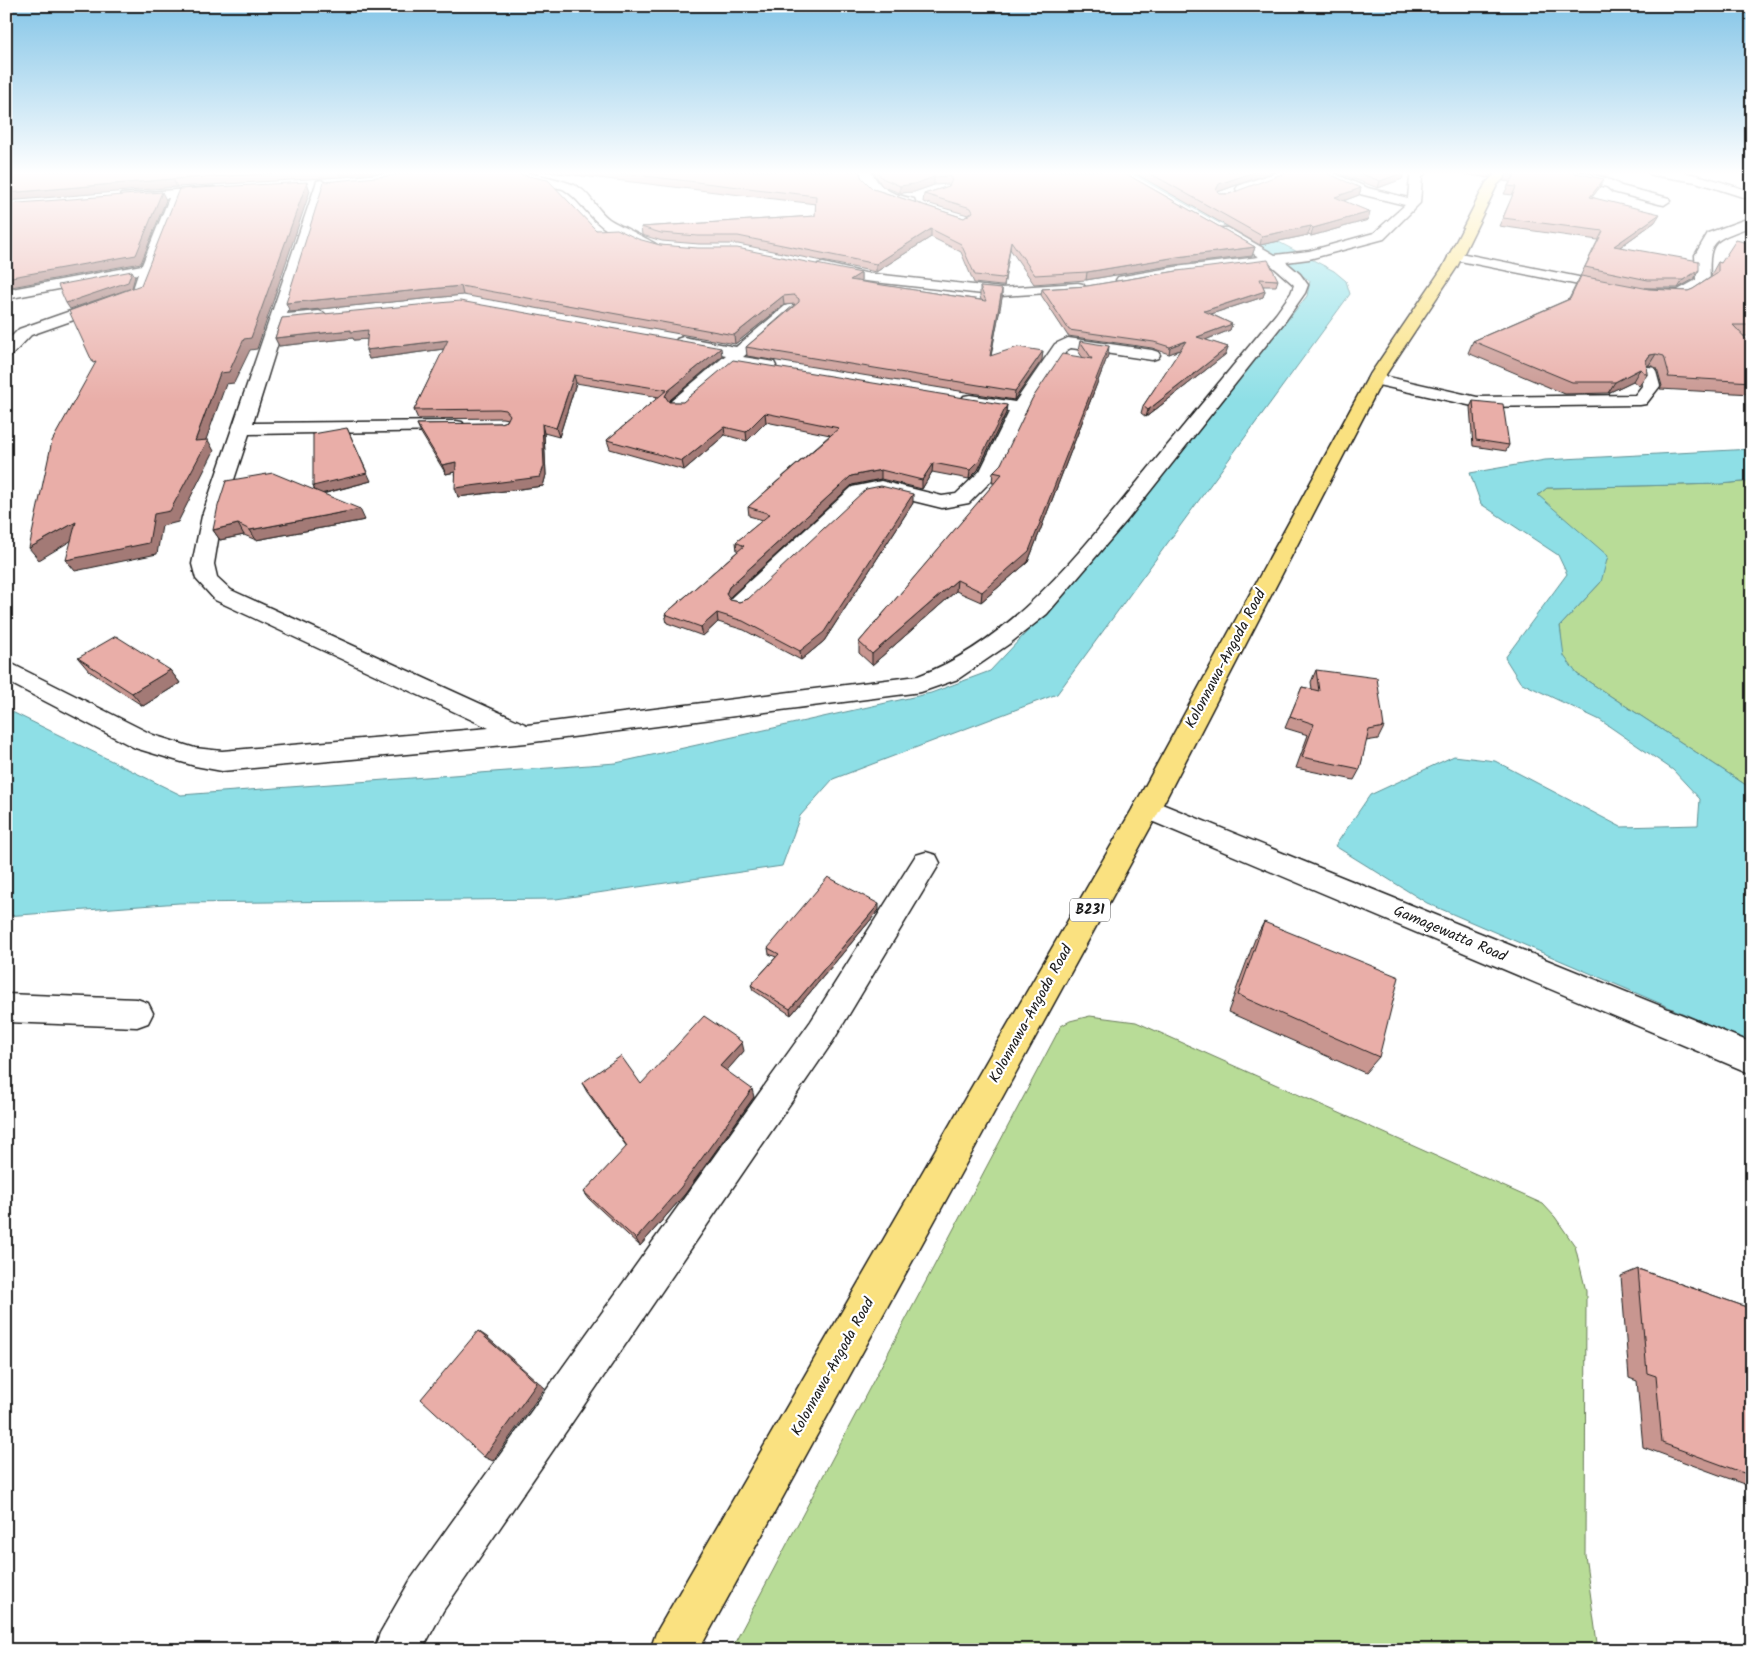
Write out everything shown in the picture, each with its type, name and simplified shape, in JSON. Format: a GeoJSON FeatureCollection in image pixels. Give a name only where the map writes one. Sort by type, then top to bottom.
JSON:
{"type":"FeatureCollection","features":[{"type":"Feature","properties":{"kind":"main road","name":"Kolonnawa-Angoda Road"},"geometry":{"type":"LineString","coordinates":[[674,1650],[1147,808],[1375,379],[1450,267],[1458,248]]}},
{"type":"Feature","properties":{"kind":"street"},"geometry":{"type":"LineString","coordinates":[[6,352],[25,332],[140,292],[156,248]]}},
{"type":"Feature","properties":{"kind":"street"},"geometry":{"type":"LineString","coordinates":[[300,248],[212,516],[203,564],[207,580],[223,595],[526,734]]}},
{"type":"Feature","properties":{"kind":"street"},"geometry":{"type":"LineString","coordinates":[[6,671],[144,742],[195,757],[222,761],[526,734],[922,684],[950,673],[1001,639],[1039,608],[1121,515],[1281,317],[1298,293],[1301,285],[1298,280],[1273,260],[1253,248]]}},
{"type":"Feature","properties":{"kind":"street"},"geometry":{"type":"LineString","coordinates":[[1113,282],[1176,271],[1309,255],[1334,248]]}},
{"type":"Feature","properties":{"kind":"street"},"geometry":{"type":"LineString","coordinates":[[1454,256],[1642,294],[1681,295],[1703,282],[1702,255],[1706,248]]}},
{"type":"Feature","properties":{"kind":"street"},"geometry":{"type":"LineString","coordinates":[[809,264],[865,277],[1001,292],[1095,285]]}},
{"type":"Feature","properties":{"kind":"street"},"geometry":{"type":"LineString","coordinates":[[6,295],[148,268]]}},
{"type":"Feature","properties":{"kind":"street"},"geometry":{"type":"LineString","coordinates":[[677,406],[790,310]]}},
{"type":"Feature","properties":{"kind":"street"},"geometry":{"type":"LineString","coordinates":[[276,320],[335,314]]}},
{"type":"Feature","properties":{"kind":"street"},"geometry":{"type":"LineString","coordinates":[[663,338],[788,370]]}},
{"type":"Feature","properties":{"kind":"street"},"geometry":{"type":"LineString","coordinates":[[740,602],[859,490],[881,487],[942,502],[962,499],[988,474],[1020,408],[1061,347],[1068,343],[1152,355]]}},
{"type":"Feature","properties":{"kind":"street"},"geometry":{"type":"LineString","coordinates":[[1375,379],[1477,402],[1640,400],[1651,386],[1650,372]]}},
{"type":"Feature","properties":{"kind":"street"},"geometry":{"type":"LineString","coordinates":[[952,397],[1020,408]]}},
{"type":"Feature","properties":{"kind":"street"},"geometry":{"type":"LineString","coordinates":[[242,429],[473,425]]}},
{"type":"Feature","properties":{"kind":"street","name":"Gamagewatta Road"},"geometry":{"type":"LineString","coordinates":[[1147,808],[1752,1059]]}},
{"type":"Feature","properties":{"kind":"street"},"geometry":{"type":"LineString","coordinates":[[397,1650],[426,1595],[822,1031],[926,863]]}},
{"type":"Feature","properties":{"kind":"street"},"geometry":{"type":"LineString","coordinates":[[6,1008],[137,1013]]}},
{"type":"Feature","properties":{"kind":"green space"},"geometry":{"type":"Polygon","coordinates":[[[1752,481],[1752,789],[1577,674],[1563,656],[1560,626],[1601,582],[1538,495],[1547,488],[1721,484],[1752,481]]]}},
{"type":"Feature","properties":{"kind":"green space"},"geometry":{"type":"Polygon","coordinates":[[[1090,1016],[1136,1022],[1543,1204],[1555,1217],[1575,1246],[1586,1291],[1585,1555],[1598,1650],[731,1650],[1061,1026],[1070,1021],[1090,1016]]]}},
{"type":"Feature","properties":{"kind":"water"},"geometry":{"type":"Polygon","coordinates":[[[1263,248],[1291,248],[1334,271],[1346,281],[1350,294],[1057,694],[833,779],[800,816],[782,866],[556,899],[179,903],[6,916],[6,709],[181,795],[616,763],[931,693],[990,671],[1087,568],[1307,296],[1310,281],[1263,248]]]}},
{"type":"Feature","properties":{"kind":"water"},"geometry":{"type":"Polygon","coordinates":[[[1752,449],[1752,481],[1721,484],[1547,488],[1538,495],[1608,556],[1601,582],[1560,626],[1564,656],[1577,674],[1752,789],[1752,1043],[1427,903],[1335,846],[1370,795],[1454,756],[1495,761],[1621,827],[1698,825],[1700,799],[1673,770],[1600,720],[1520,682],[1505,658],[1567,574],[1558,555],[1481,504],[1470,473],[1545,460],[1752,449]]]}},
{"type":"Feature","properties":{"kind":"building"},"geometry":{"type":"Polygon","coordinates":[[[6,248],[139,248],[136,255],[6,278],[6,248]]]}},
{"type":"Feature","properties":{"kind":"building"},"geometry":{"type":"Polygon","coordinates":[[[156,248],[283,248],[251,338],[244,339],[229,372],[220,373],[195,441],[208,440],[170,511],[154,514],[149,543],[66,560],[76,522],[29,548],[52,441],[96,362],[93,363],[69,311],[141,285],[156,248]]]}},
{"type":"Feature","properties":{"kind":"building"},"geometry":{"type":"Polygon","coordinates":[[[303,248],[738,248],[861,273],[850,280],[986,301],[980,287],[1002,289],[990,356],[1018,347],[1043,351],[1015,391],[746,347],[799,302],[799,299],[794,295],[783,296],[734,335],[461,286],[286,303],[303,248]]]}},
{"type":"Feature","properties":{"kind":"building"},"geometry":{"type":"Polygon","coordinates":[[[799,248],[901,248],[876,264],[799,248]]]}},
{"type":"Feature","properties":{"kind":"building"},"geometry":{"type":"Polygon","coordinates":[[[963,248],[1010,248],[1005,277],[975,275],[963,248]]]}},
{"type":"Feature","properties":{"kind":"building"},"geometry":{"type":"Polygon","coordinates":[[[1016,248],[1245,248],[1087,272],[1035,275],[1016,248]]]}},
{"type":"Feature","properties":{"kind":"building"},"geometry":{"type":"Polygon","coordinates":[[[1594,248],[1627,248],[1699,261],[1699,270],[1683,280],[1648,280],[1585,267],[1594,248]]]}},
{"type":"Feature","properties":{"kind":"building"},"geometry":{"type":"Polygon","coordinates":[[[1731,248],[1752,248],[1752,325],[1733,325],[1752,345],[1752,382],[1668,377],[1669,374],[1664,356],[1656,354],[1650,355],[1646,360],[1647,375],[1640,369],[1615,382],[1572,382],[1473,341],[1570,299],[1581,276],[1649,289],[1688,291],[1718,273],[1718,262],[1721,263],[1731,248]]]}},
{"type":"Feature","properties":{"kind":"building"},"geometry":{"type":"Polygon","coordinates":[[[1268,260],[1278,280],[1260,279],[1265,291],[1204,311],[1232,324],[1197,337],[1228,347],[1148,410],[1143,406],[1186,341],[1170,347],[1154,342],[1069,330],[1042,289],[1087,286],[1177,271],[1268,260]]]}},
{"type":"Feature","properties":{"kind":"building"},"geometry":{"type":"Polygon","coordinates":[[[132,271],[128,282],[66,303],[58,285],[132,271]]]}},
{"type":"Feature","properties":{"kind":"building"},"geometry":{"type":"Polygon","coordinates":[[[460,301],[721,348],[668,391],[665,396],[669,402],[683,402],[733,360],[1007,405],[979,461],[970,470],[933,463],[922,480],[881,470],[851,476],[729,587],[726,594],[730,600],[739,602],[748,599],[866,489],[881,486],[913,494],[824,632],[800,651],[743,621],[717,613],[701,627],[665,614],[744,546],[736,542],[770,514],[748,507],[839,428],[765,413],[746,432],[724,427],[682,461],[607,440],[667,390],[574,375],[556,428],[542,424],[544,466],[540,477],[455,488],[456,462],[442,465],[417,424],[500,423],[507,421],[510,415],[506,410],[499,409],[414,410],[448,340],[366,350],[368,330],[275,338],[282,318],[460,301]]]}},
{"type":"Feature","properties":{"kind":"building"},"geometry":{"type":"Polygon","coordinates":[[[1080,341],[1109,346],[1029,551],[982,592],[957,580],[872,654],[859,642],[1002,474],[993,472],[1001,464],[1032,399],[1062,354],[1092,359],[1080,341]]]}},
{"type":"Feature","properties":{"kind":"building"},"geometry":{"type":"Polygon","coordinates":[[[1473,401],[1503,404],[1509,445],[1476,440],[1473,401]]]}},
{"type":"Feature","properties":{"kind":"building"},"geometry":{"type":"Polygon","coordinates":[[[347,428],[367,473],[313,486],[313,434],[347,428]]]}},
{"type":"Feature","properties":{"kind":"building"},"geometry":{"type":"Polygon","coordinates":[[[273,473],[360,509],[250,530],[238,524],[213,530],[226,481],[273,473]]]}},
{"type":"Feature","properties":{"kind":"building"},"geometry":{"type":"Polygon","coordinates":[[[116,636],[170,670],[132,693],[78,658],[116,636]]]}},
{"type":"Feature","properties":{"kind":"building"},"geometry":{"type":"Polygon","coordinates":[[[1316,670],[1377,678],[1384,727],[1369,730],[1360,769],[1302,757],[1314,724],[1290,716],[1302,687],[1319,691],[1316,670]]]}},
{"type":"Feature","properties":{"kind":"building"},"geometry":{"type":"Polygon","coordinates":[[[828,877],[879,904],[790,1009],[751,985],[779,954],[768,948],[828,877]]]}},
{"type":"Feature","properties":{"kind":"building"},"geometry":{"type":"Polygon","coordinates":[[[1264,922],[1399,977],[1379,1057],[1238,995],[1264,922]]]}},
{"type":"Feature","properties":{"kind":"building"},"geometry":{"type":"Polygon","coordinates":[[[704,1016],[742,1042],[720,1066],[752,1089],[681,1187],[636,1239],[584,1192],[627,1146],[582,1083],[621,1056],[641,1084],[704,1016]]]}},
{"type":"Feature","properties":{"kind":"building"},"geometry":{"type":"Polygon","coordinates":[[[1638,1269],[1752,1309],[1752,1476],[1662,1443],[1656,1376],[1647,1373],[1638,1269]]]}},
{"type":"Feature","properties":{"kind":"building"},"geometry":{"type":"Polygon","coordinates":[[[478,1331],[537,1383],[484,1457],[421,1399],[478,1331]]]}}]}
